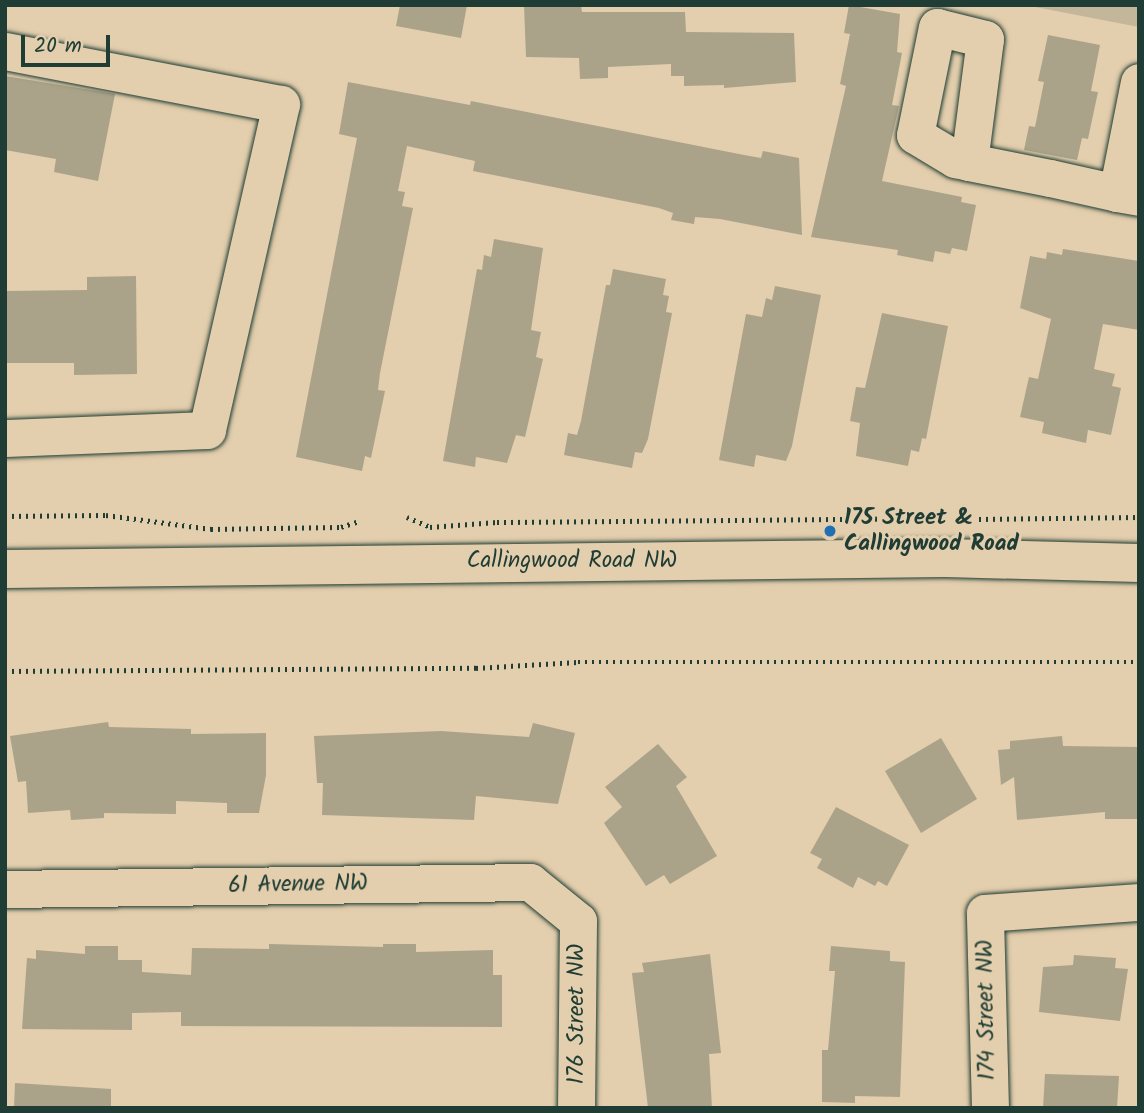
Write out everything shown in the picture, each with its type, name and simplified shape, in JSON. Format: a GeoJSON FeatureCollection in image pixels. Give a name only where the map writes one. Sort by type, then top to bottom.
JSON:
{"type":"FeatureCollection","features":[{"type":"Feature","properties":{"kind":"main road","name":"Callingwood Road NW"},"geometry":{"type":"LineString","coordinates":[[5,569],[945,558],[1139,563]]}},
{"type":"Feature","properties":{"kind":"street"},"geometry":{"type":"LineString","coordinates":[[5,51],[281,103],[208,430],[5,438]]}},
{"type":"Feature","properties":{"kind":"street"},"geometry":{"type":"LineString","coordinates":[[969,162],[1128,195],[1139,82]]}},
{"type":"Feature","properties":{"kind":"street","name":"61 Avenue NW"},"geometry":{"type":"LineString","coordinates":[[5,889],[530,882],[578,921]]}},
{"type":"Feature","properties":{"kind":"street","name":"174 Street NW"},"geometry":{"type":"LineString","coordinates":[[990,1108],[985,913],[1139,902]]}},
{"type":"Feature","properties":{"kind":"street","name":"176 Street NW"},"geometry":{"type":"LineString","coordinates":[[576,1108],[578,921]]}},
{"type":"Feature","properties":{"kind":"path"},"geometry":{"type":"LineString","coordinates":[[5,516],[106,515],[211,529],[341,527],[359,521]]}},
{"type":"Feature","properties":{"kind":"path"},"geometry":{"type":"LineString","coordinates":[[407,517],[429,527],[497,522],[919,518]]}},
{"type":"Feature","properties":{"kind":"path"},"geometry":{"type":"LineString","coordinates":[[979,519],[1139,517]]}},
{"type":"Feature","properties":{"kind":"path"},"geometry":{"type":"LineString","coordinates":[[5,671],[476,668],[633,661],[1139,662]]}},
{"type":"Feature","properties":{"kind":"shaded area"},"geometry":{"type":"Polygon","coordinates":[[[1025,5],[1139,5],[1139,27],[1025,5]]]}},
{"type":"Feature","properties":{"kind":"building"},"geometry":{"type":"Polygon","coordinates":[[[400,5],[467,5],[461,38],[396,26],[400,5]]]}},
{"type":"Feature","properties":{"kind":"building"},"geometry":{"type":"Polygon","coordinates":[[[524,5],[581,5],[582,12],[685,12],[686,32],[794,33],[796,82],[724,88],[724,85],[684,86],[684,76],[671,76],[671,64],[608,67],[608,78],[580,79],[579,58],[526,57],[524,5]]]}},
{"type":"Feature","properties":{"kind":"building"},"geometry":{"type":"Polygon","coordinates":[[[849,5],[900,14],[897,52],[902,53],[892,105],[899,106],[882,181],[962,197],[961,202],[976,205],[967,251],[952,248],[950,254],[935,251],[933,262],[897,255],[898,250],[811,237],[846,86],[840,84],[850,34],[844,33],[849,5]]]}},
{"type":"Feature","properties":{"kind":"building"},"geometry":{"type":"Polygon","coordinates":[[[1048,35],[1100,45],[1091,91],[1098,92],[1088,139],[1082,138],[1077,160],[1024,150],[1029,126],[1035,127],[1044,82],[1038,81],[1048,35]]]}},
{"type":"Feature","properties":{"kind":"building"},"geometry":{"type":"Polygon","coordinates":[[[5,76],[115,94],[98,181],[54,172],[56,159],[5,150],[5,76]]]}},
{"type":"Feature","properties":{"kind":"building"},"geometry":{"type":"Polygon","coordinates":[[[348,82],[470,105],[471,101],[761,158],[763,151],[799,158],[802,235],[720,219],[695,217],[694,224],[671,220],[673,213],[659,208],[473,171],[475,161],[407,146],[398,191],[405,192],[402,206],[413,208],[380,373],[378,390],[385,391],[371,458],[365,456],[362,471],[296,457],[357,138],[339,134],[348,82]]]}},
{"type":"Feature","properties":{"kind":"building"},"geometry":{"type":"Polygon","coordinates":[[[494,239],[543,248],[531,330],[541,332],[536,357],[543,359],[525,437],[516,435],[507,463],[476,457],[475,467],[443,461],[477,269],[482,270],[484,255],[491,257],[494,239]]]}},
{"type":"Feature","properties":{"kind":"building"},"geometry":{"type":"Polygon","coordinates":[[[1063,249],[1139,261],[1139,330],[1103,324],[1094,369],[1115,374],[1112,386],[1121,388],[1111,435],[1088,430],[1086,443],[1042,433],[1044,422],[1020,417],[1029,377],[1038,379],[1051,319],[1020,308],[1030,256],[1046,259],[1047,252],[1062,255],[1063,249]]]}},
{"type":"Feature","properties":{"kind":"building"},"geometry":{"type":"Polygon","coordinates":[[[613,269],[666,279],[663,295],[669,296],[666,312],[672,313],[648,439],[642,453],[635,452],[632,468],[564,455],[568,433],[577,435],[581,421],[606,285],[610,285],[613,269]]]}},
{"type":"Feature","properties":{"kind":"building"},"geometry":{"type":"Polygon","coordinates":[[[136,276],[137,374],[74,375],[74,363],[5,363],[5,291],[87,290],[87,277],[136,276]]]}},
{"type":"Feature","properties":{"kind":"building"},"geometry":{"type":"Polygon","coordinates":[[[775,286],[821,295],[792,446],[786,461],[756,455],[754,467],[719,460],[746,314],[762,317],[766,298],[772,300],[775,286]]]}},
{"type":"Feature","properties":{"kind":"building"},"geometry":{"type":"Polygon","coordinates":[[[882,313],[948,326],[926,439],[922,438],[919,452],[911,450],[908,466],[856,456],[860,423],[850,421],[856,387],[865,388],[882,313]]]}},
{"type":"Feature","properties":{"kind":"building"},"geometry":{"type":"Polygon","coordinates":[[[108,722],[109,727],[191,729],[191,734],[266,733],[266,775],[259,813],[227,813],[227,803],[176,801],[176,814],[104,813],[104,818],[71,820],[70,810],[28,813],[26,781],[18,782],[10,736],[108,722]]]}},
{"type":"Feature","properties":{"kind":"building"},"geometry":{"type":"Polygon","coordinates":[[[533,723],[575,733],[558,804],[476,796],[474,820],[322,815],[323,783],[317,783],[314,736],[441,731],[529,737],[533,723]]]}},
{"type":"Feature","properties":{"kind":"building"},"geometry":{"type":"Polygon","coordinates":[[[1062,736],[1063,746],[1138,747],[1139,819],[1105,819],[1105,812],[1017,820],[1014,777],[1001,785],[998,750],[1010,749],[1010,741],[1062,736]]]}},
{"type":"Feature","properties":{"kind":"building"},"geometry":{"type":"Polygon","coordinates":[[[941,738],[977,799],[921,833],[885,771],[941,738]]]}},
{"type":"Feature","properties":{"kind":"building"},"geometry":{"type":"Polygon","coordinates":[[[658,744],[687,777],[676,786],[717,856],[670,884],[664,875],[646,886],[604,823],[622,807],[605,787],[658,744]]]}},
{"type":"Feature","properties":{"kind":"building"},"geometry":{"type":"Polygon","coordinates":[[[836,807],[909,845],[887,886],[878,881],[875,886],[858,877],[853,888],[817,868],[822,859],[810,853],[836,807]]]}},
{"type":"Feature","properties":{"kind":"building"},"geometry":{"type":"Polygon","coordinates":[[[269,944],[383,947],[383,944],[416,944],[416,952],[493,950],[493,975],[502,975],[502,1027],[181,1026],[181,1012],[132,1013],[132,1030],[22,1029],[27,958],[36,959],[36,950],[85,954],[85,946],[118,946],[118,960],[142,960],[142,972],[191,975],[192,948],[269,949],[269,944]]]}},
{"type":"Feature","properties":{"kind":"building"},"geometry":{"type":"Polygon","coordinates":[[[831,946],[890,951],[890,961],[905,962],[900,1097],[855,1096],[855,1103],[822,1102],[822,1050],[828,1050],[835,971],[829,971],[831,946]]]}},
{"type":"Feature","properties":{"kind":"building"},"geometry":{"type":"Polygon","coordinates":[[[710,954],[721,1053],[709,1054],[712,1108],[648,1108],[632,973],[644,972],[642,963],[710,954]]]}},
{"type":"Feature","properties":{"kind":"building"},"geometry":{"type":"Polygon","coordinates":[[[1074,955],[1116,958],[1115,968],[1128,969],[1120,1021],[1039,1012],[1043,967],[1073,965],[1074,955]]]}},
{"type":"Feature","properties":{"kind":"building"},"geometry":{"type":"Polygon","coordinates":[[[1045,1074],[1119,1076],[1117,1108],[1043,1108],[1045,1074]]]}},
{"type":"Feature","properties":{"kind":"building"},"geometry":{"type":"Polygon","coordinates":[[[15,1083],[111,1089],[111,1108],[14,1108],[15,1083]]]}},
{"type":"Feature","properties":{"kind":"place","name":"175 Street & Callingwood Road"},"geometry":{"type":"Point","coordinates":[830,531]}}]}
